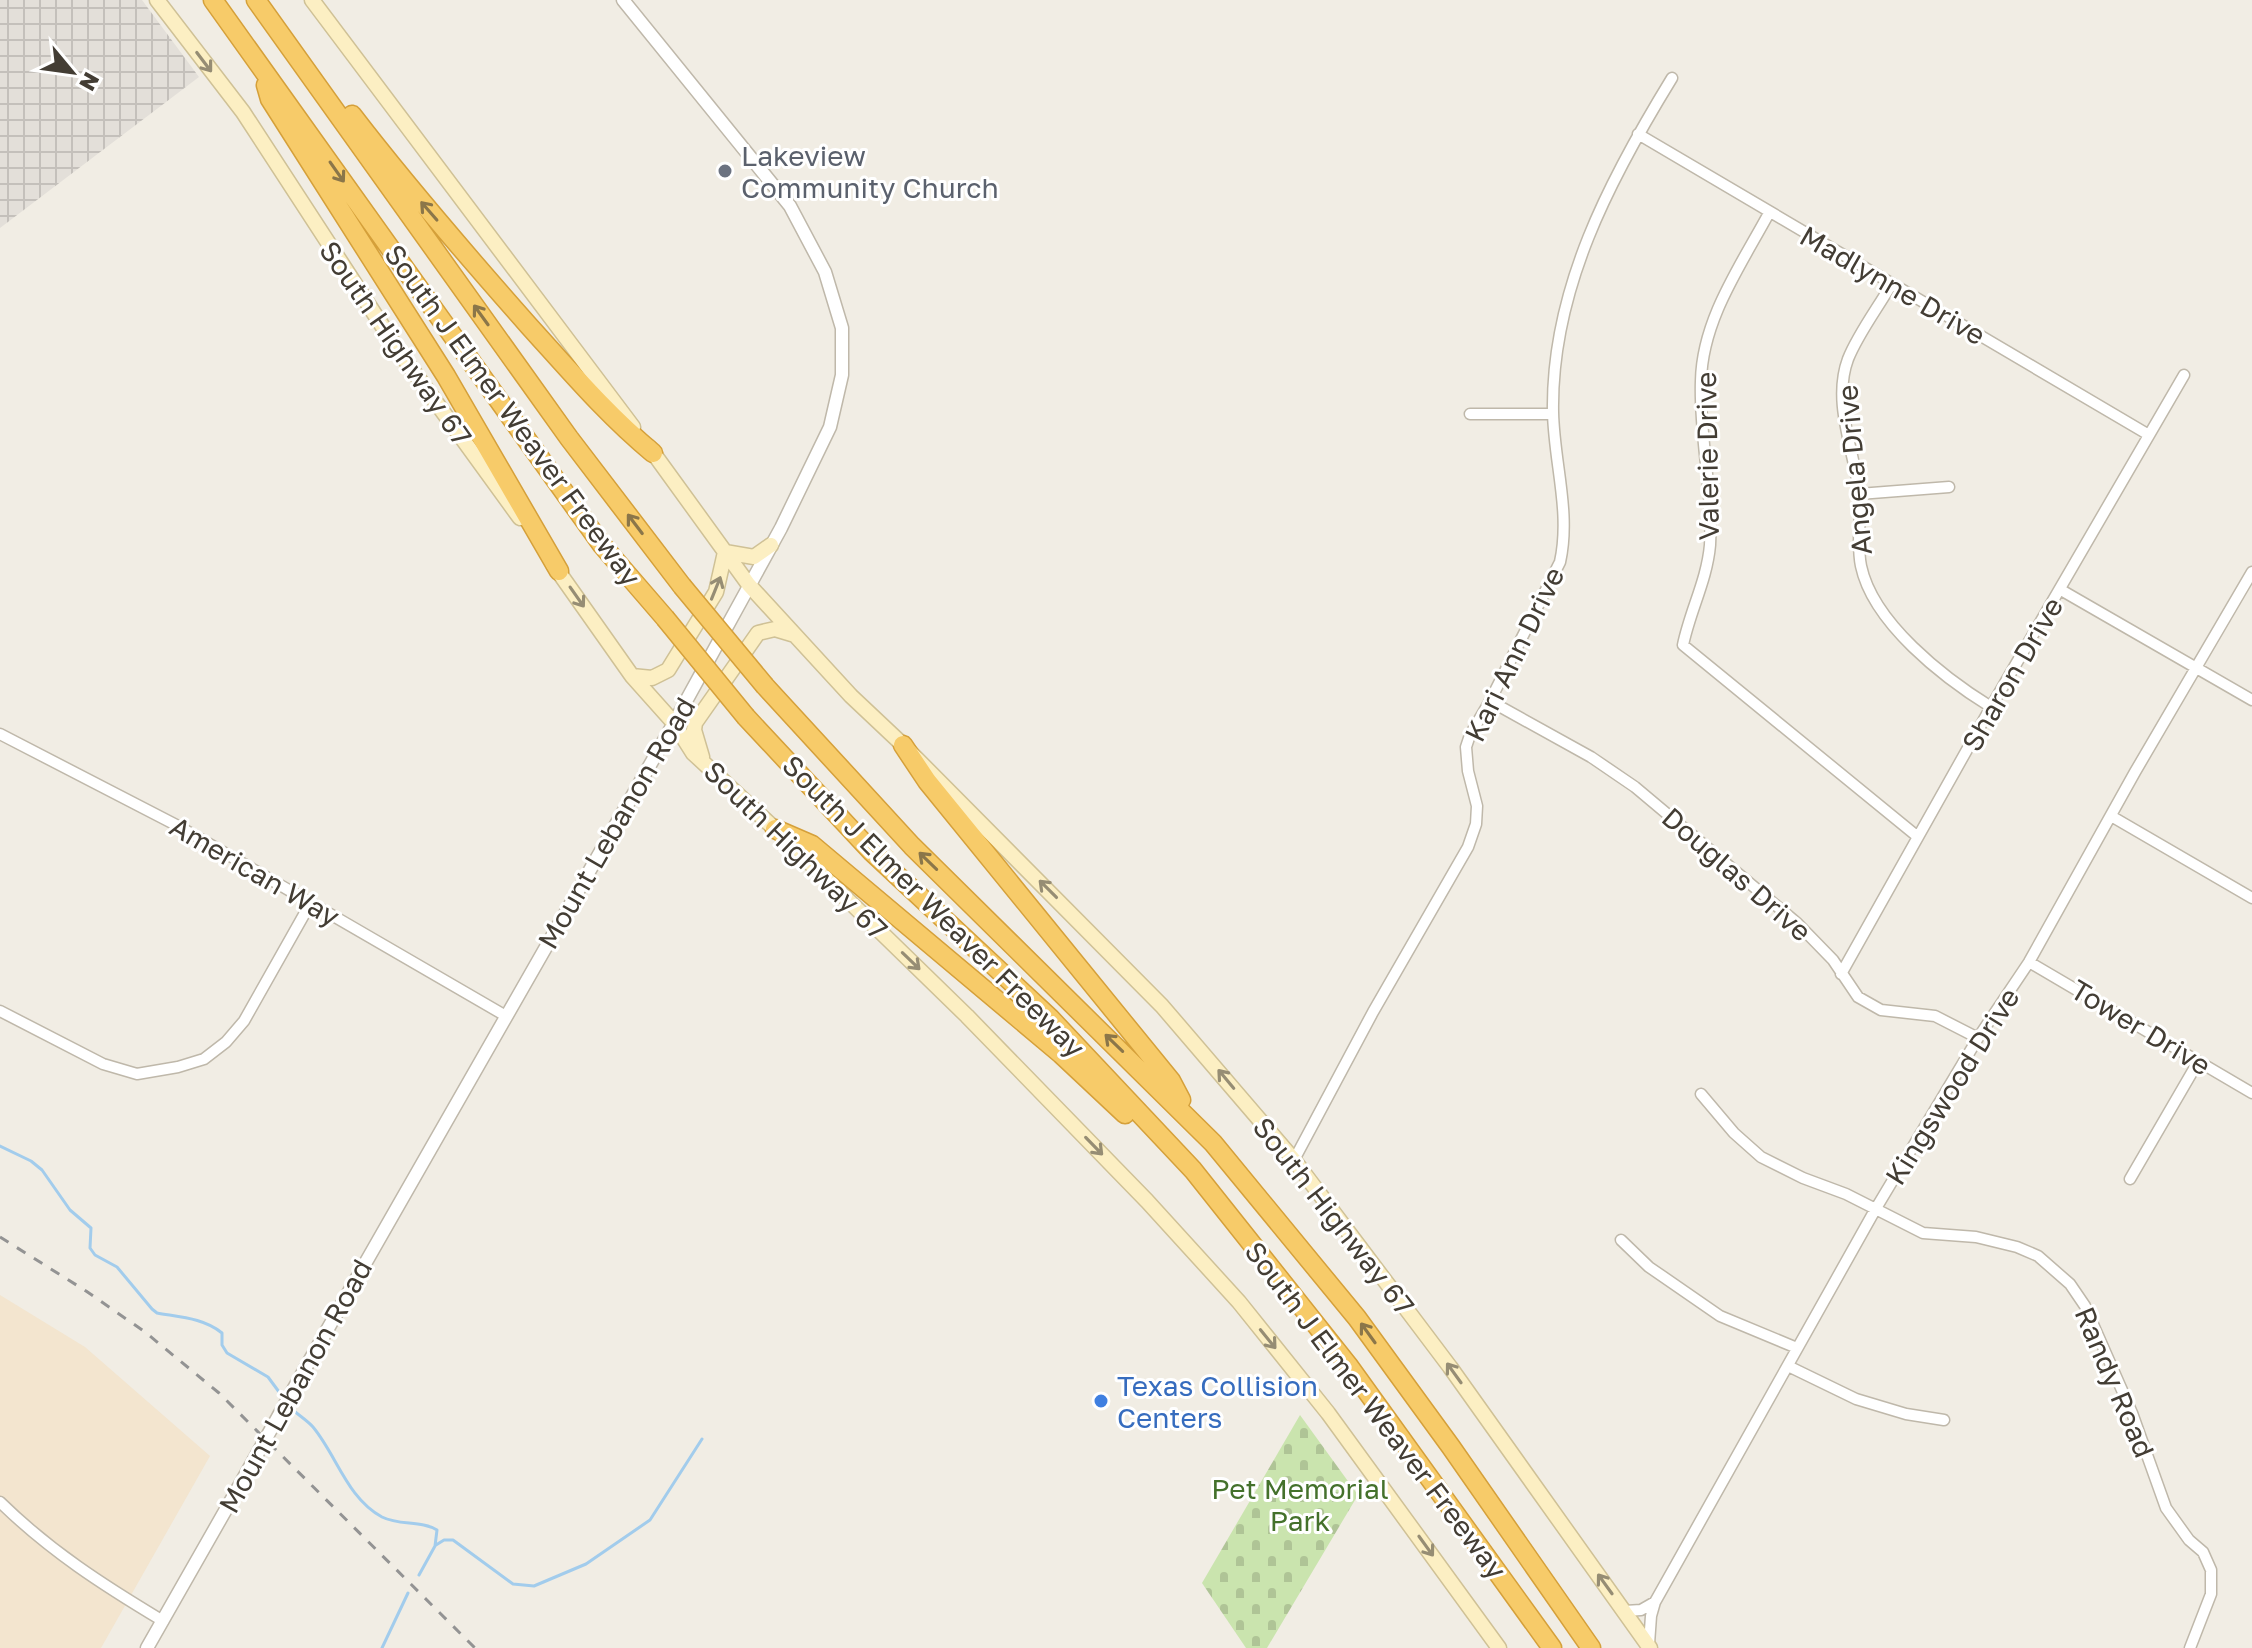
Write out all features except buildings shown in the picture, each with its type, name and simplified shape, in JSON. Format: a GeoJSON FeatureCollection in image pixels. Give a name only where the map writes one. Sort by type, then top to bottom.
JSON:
{"type":"FeatureCollection","features":[{"type":"Feature","properties":{"kind":"highway","name":"South J Elmer Weaver Freeway"},"geometry":{"type":"LineString","coordinates":[[213,0],[602,545],[746,717],[872,852],[1050,1018],[1193,1170],[1348,1365],[1552,1648]]}},
{"type":"Feature","properties":{"kind":"highway"},"geometry":{"type":"LineString","coordinates":[[260,6],[287,29],[406,185],[464,253],[618,425],[653,453]]}},
{"type":"Feature","properties":{"kind":"highway","name":"South J Elmer Weaver Freeway"},"geometry":{"type":"LineString","coordinates":[[260,6],[569,438],[682,586],[765,686],[912,846],[1190,1117],[1357,1318],[1591,1648]]}},
{"type":"Feature","properties":{"kind":"highway"},"geometry":{"type":"LineString","coordinates":[[259,63],[270,99],[446,376],[559,571]]}},
{"type":"Feature","properties":{"kind":"highway"},"geometry":{"type":"LineString","coordinates":[[903,745],[927,781],[1171,1081],[1190,1117]]}},
{"type":"Feature","properties":{"kind":"highway"},"geometry":{"type":"LineString","coordinates":[[775,829],[812,845],[1061,1054],[1143,1131],[1193,1170]]}},
{"type":"Feature","properties":{"kind":"main road","name":"South Highway 67"},"geometry":{"type":"LineString","coordinates":[[157,0],[243,112],[398,350],[632,676],[674,723],[693,753],[967,1016],[1147,1201],[1239,1302],[1328,1413],[1499,1648]]}},
{"type":"Feature","properties":{"kind":"main road","name":"South Highway 67"},"geometry":{"type":"LineString","coordinates":[[312,0],[749,585],[851,696],[1162,1006],[1294,1160],[1450,1367],[1649,1647]]}},
{"type":"Feature","properties":{"kind":"main road"},"geometry":{"type":"LineString","coordinates":[[632,676],[652,678],[668,670],[716,592],[725,552],[754,557],[771,545]]}},
{"type":"Feature","properties":{"kind":"main road"},"geometry":{"type":"LineString","coordinates":[[702,759],[695,723],[758,633],[775,629],[795,635]]}},
{"type":"Feature","properties":{"kind":"street","name":"Mount Lebanon Road"},"geometry":{"type":"LineString","coordinates":[[147,1648],[674,723],[771,545],[830,427],[842,375],[842,328],[825,272],[790,206],[623,0]]}},
{"type":"Feature","properties":{"kind":"street","name":"Kari Ann Drive"},"geometry":{"type":"LineString","coordinates":[[1294,1160],[1373,1012],[1468,847],[1476,824],[1477,806],[1468,771],[1466,747],[1560,562],[1566,538],[1553,414],[1554,367],[1573,276],[1590,233],[1638,134],[1672,78]]}},
{"type":"Feature","properties":{"kind":"street","name":"Madlynne Drive"},"geometry":{"type":"LineString","coordinates":[[1638,134],[2149,435]]}},
{"type":"Feature","properties":{"kind":"street","name":"Valerie Drive"},"geometry":{"type":"LineString","coordinates":[[1769,213],[1711,326],[1701,378],[1703,448],[1711,502],[1709,549],[1702,585],[1688,618],[1683,645],[1918,837]]}},
{"type":"Feature","properties":{"kind":"street","name":"Angela Drive"},"geometry":{"type":"LineString","coordinates":[[1891,285],[1848,359],[1843,384],[1843,409],[1859,494],[1859,558],[1862,571],[1889,623],[1931,661],[1991,707]]}},
{"type":"Feature","properties":{"kind":"street","name":"Sharon Drive"},"geometry":{"type":"LineString","coordinates":[[1841,974],[1991,707],[2184,375]]}},
{"type":"Feature","properties":{"kind":"street"},"geometry":{"type":"LineString","coordinates":[[1470,414],[1553,414]]}},
{"type":"Feature","properties":{"kind":"street"},"geometry":{"type":"LineString","coordinates":[[1859,494],[1949,487]]}},
{"type":"Feature","properties":{"kind":"street","name":"Kingswood Drive"},"geometry":{"type":"LineString","coordinates":[[1649,1647],[1655,1602],[1797,1348],[1978,1038],[2029,962],[2252,572]]}},
{"type":"Feature","properties":{"kind":"street"},"geometry":{"type":"LineString","coordinates":[[2061,590],[2252,700]]}},
{"type":"Feature","properties":{"kind":"street","name":"Douglas Drive"},"geometry":{"type":"LineString","coordinates":[[1490,701],[1591,757],[1635,787],[1797,923],[1823,948],[1858,997],[1869,1005],[1881,1010],[1935,1016],[1978,1038]]}},
{"type":"Feature","properties":{"kind":"street","name":"American Way"},"geometry":{"type":"LineString","coordinates":[[0,734],[180,827],[506,1016]]}},
{"type":"Feature","properties":{"kind":"street"},"geometry":{"type":"LineString","coordinates":[[2111,816],[2252,898]]}},
{"type":"Feature","properties":{"kind":"street"},"geometry":{"type":"LineString","coordinates":[[0,1011],[103,1064],[137,1074],[204,1059],[226,1042],[244,1021],[310,904]]}},
{"type":"Feature","properties":{"kind":"street","name":"Tower Drive"},"geometry":{"type":"LineString","coordinates":[[2029,962],[2252,1093]]}},
{"type":"Feature","properties":{"kind":"street"},"geometry":{"type":"LineString","coordinates":[[2130,1179],[2198,1062]]}},
{"type":"Feature","properties":{"kind":"street","name":"Randy Road"},"geometry":{"type":"LineString","coordinates":[[1701,1094],[1734,1133],[1761,1157],[1803,1178],[1846,1194],[1923,1233],[1976,1237],[2017,1247],[2038,1256],[2070,1284],[2085,1306],[2132,1413],[2166,1508],[2189,1540],[2203,1552],[2211,1570],[2211,1594],[2190,1648]]}},
{"type":"Feature","properties":{"kind":"street"},"geometry":{"type":"LineString","coordinates":[[1621,1240],[1649,1267],[1720,1316],[1797,1348]]}},
{"type":"Feature","properties":{"kind":"street"},"geometry":{"type":"LineString","coordinates":[[1788,1366],[1856,1399],[1906,1414],[1944,1420]]}},
{"type":"Feature","properties":{"kind":"street"},"geometry":{"type":"LineString","coordinates":[[0,1502],[26,1528],[85,1574],[163,1621]]}},
{"type":"Feature","properties":{"kind":"street"},"geometry":{"type":"LineString","coordinates":[[1625,1611],[1641,1610],[1655,1602]]}},
{"type":"Feature","properties":{"kind":"shaded area"},"geometry":{"type":"Polygon","coordinates":[[[0,0],[142,0],[199,77],[0,228],[0,0]]]}},
{"type":"Feature","properties":{"kind":"shaded area"},"geometry":{"type":"Polygon","coordinates":[[[0,1295],[85,1347],[210,1456],[101,1648],[0,1648],[0,1295]]]}},
{"type":"Feature","properties":{"kind":"green space","name":"Pet Memorial Park"},"geometry":{"type":"Polygon","coordinates":[[[1300,1415],[1358,1495],[1267,1648],[1246,1648],[1202,1583],[1300,1415]]]}},
{"type":"Feature","properties":{"kind":"waterway"},"geometry":{"type":"LineString","coordinates":[[0,1146],[42,1170],[70,1210],[91,1228],[90,1248],[95,1255],[117,1267],[152,1309],[215,1328],[222,1333],[222,1345],[227,1353],[268,1377],[285,1400]]}},
{"type":"Feature","properties":{"kind":"waterway"},"geometry":{"type":"LineString","coordinates":[[289,1406],[313,1427],[351,1488],[370,1509],[389,1520],[437,1530],[435,1546],[419,1575]]}},
{"type":"Feature","properties":{"kind":"waterway"},"geometry":{"type":"LineString","coordinates":[[436,1545],[444,1540],[453,1540],[513,1584],[534,1586],[586,1564],[650,1520],[702,1439]]}},
{"type":"Feature","properties":{"kind":"waterway"},"geometry":{"type":"LineString","coordinates":[[382,1648],[408,1593]]}},
{"type":"Feature","properties":{"kind":"railway"},"geometry":{"type":"LineString","coordinates":[[0,1237],[145,1332],[219,1393],[475,1648]]}},
{"type":"Feature","properties":{"kind":"place","name":"Lakeview Community Church"},"geometry":{"type":"Point","coordinates":[725,171]}},
{"type":"Feature","properties":{"kind":"place","name":"Texas Collision Centers"},"geometry":{"type":"Point","coordinates":[1101,1401]}}]}
